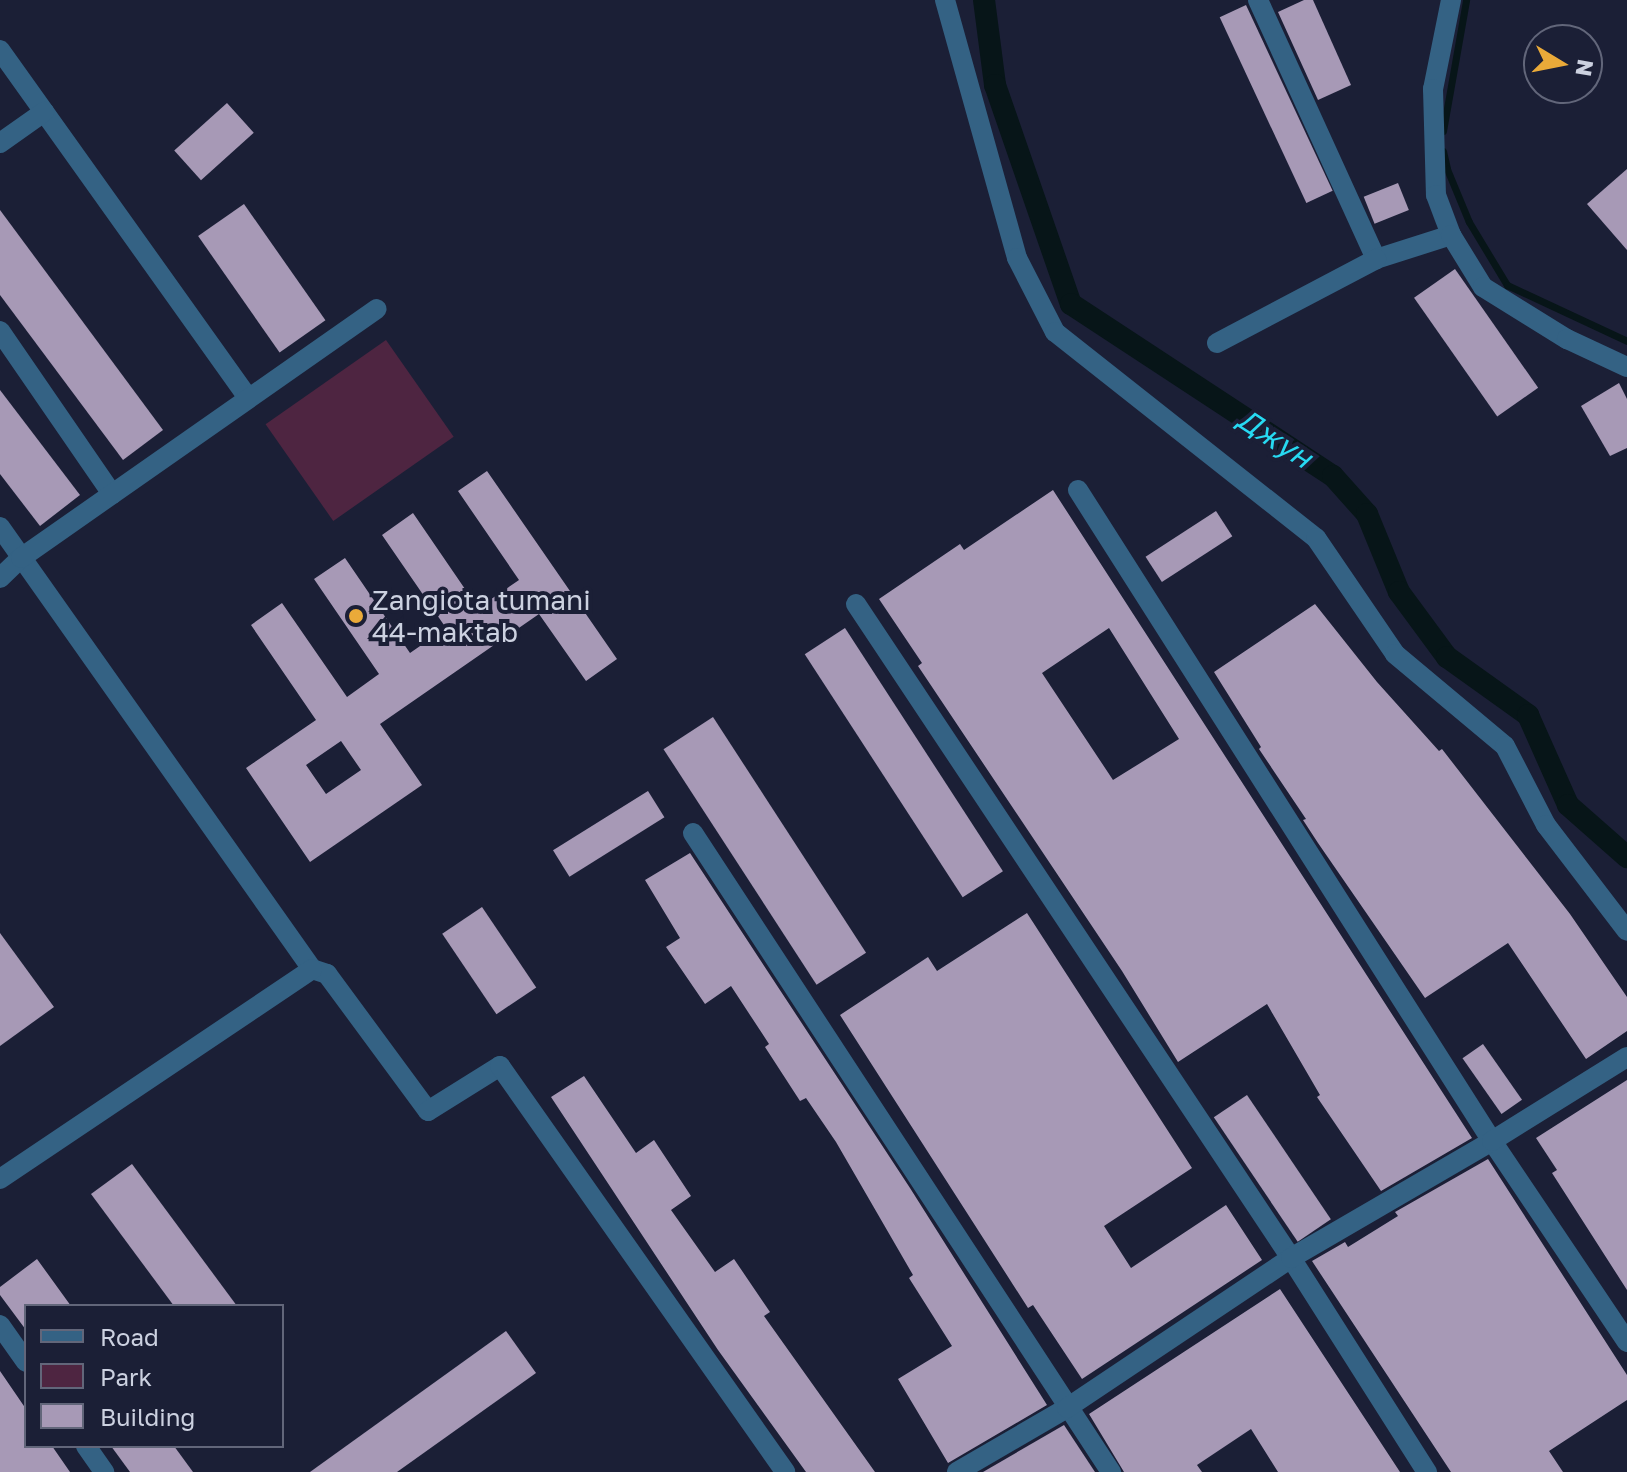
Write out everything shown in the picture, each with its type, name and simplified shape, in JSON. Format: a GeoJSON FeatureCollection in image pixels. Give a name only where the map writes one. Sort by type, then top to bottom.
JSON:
{"type":"FeatureCollection","features":[{"type":"Feature","properties":{"kind":"street"},"geometry":{"type":"LineString","coordinates":[[945,0],[1017,258],[1055,332],[1316,538],[1395,654],[1505,746],[1546,825],[1627,931]]}},
{"type":"Feature","properties":{"kind":"street"},"geometry":{"type":"LineString","coordinates":[[1258,0],[1376,259]]}},
{"type":"Feature","properties":{"kind":"street"},"geometry":{"type":"LineString","coordinates":[[1451,0],[1433,89],[1436,195],[1451,235],[1483,287],[1567,339],[1627,367]]}},
{"type":"Feature","properties":{"kind":"street"},"geometry":{"type":"LineString","coordinates":[[0,50],[248,398]]}},
{"type":"Feature","properties":{"kind":"street"},"geometry":{"type":"LineString","coordinates":[[0,143],[44,112]]}},
{"type":"Feature","properties":{"kind":"street"},"geometry":{"type":"LineString","coordinates":[[1217,343],[1376,259],[1451,235]]}},
{"type":"Feature","properties":{"kind":"street"},"geometry":{"type":"LineString","coordinates":[[0,578],[21,558],[377,309]]}},
{"type":"Feature","properties":{"kind":"street"},"geometry":{"type":"LineString","coordinates":[[0,331],[112,494]]}},
{"type":"Feature","properties":{"kind":"street"},"geometry":{"type":"LineString","coordinates":[[1078,490],[1492,1141],[1627,1342]]}},
{"type":"Feature","properties":{"kind":"street"},"geometry":{"type":"LineString","coordinates":[[0,527],[312,969],[327,974],[428,1111],[500,1066],[785,1472]]}},
{"type":"Feature","properties":{"kind":"street"},"geometry":{"type":"LineString","coordinates":[[856,604],[1291,1258],[1427,1472]]}},
{"type":"Feature","properties":{"kind":"street"},"geometry":{"type":"LineString","coordinates":[[693,833],[1111,1472]]}},
{"type":"Feature","properties":{"kind":"street"},"geometry":{"type":"LineString","coordinates":[[0,1179],[312,969]]}},
{"type":"Feature","properties":{"kind":"street"},"geometry":{"type":"LineString","coordinates":[[957,1472],[1067,1408],[1291,1258],[1492,1141],[1627,1057]]}},
{"type":"Feature","properties":{"kind":"street"},"geometry":{"type":"LineString","coordinates":[[0,1325],[24,1359]]}},
{"type":"Feature","properties":{"kind":"street"},"geometry":{"type":"LineString","coordinates":[[87,1448],[104,1472]]}},
{"type":"Feature","properties":{"kind":"green space"},"geometry":{"type":"Polygon","coordinates":[[[386,340],[454,437],[333,521],[266,424],[386,340]]]}},
{"type":"Feature","properties":{"kind":"building"},"geometry":{"type":"Polygon","coordinates":[[[1304,0],[1313,0],[1351,85],[1318,100],[1278,12],[1304,0]]]}},
{"type":"Feature","properties":{"kind":"building"},"geometry":{"type":"Polygon","coordinates":[[[1246,5],[1333,191],[1306,203],[1220,17],[1246,5]]]}},
{"type":"Feature","properties":{"kind":"building"},"geometry":{"type":"Polygon","coordinates":[[[227,103],[254,133],[201,180],[174,151],[227,103]]]}},
{"type":"Feature","properties":{"kind":"building"},"geometry":{"type":"Polygon","coordinates":[[[1627,169],[1627,250],[1587,204],[1627,169]]]}},
{"type":"Feature","properties":{"kind":"building"},"geometry":{"type":"Polygon","coordinates":[[[1398,183],[1409,210],[1375,224],[1364,197],[1398,183]]]}},
{"type":"Feature","properties":{"kind":"building"},"geometry":{"type":"Polygon","coordinates":[[[244,204],[325,320],[280,352],[198,236],[244,204]]]}},
{"type":"Feature","properties":{"kind":"building"},"geometry":{"type":"Polygon","coordinates":[[[0,210],[163,430],[123,460],[0,295],[0,210]]]}},
{"type":"Feature","properties":{"kind":"building"},"geometry":{"type":"Polygon","coordinates":[[[1455,269],[1538,388],[1497,416],[1414,298],[1455,269]]]}},
{"type":"Feature","properties":{"kind":"building"},"geometry":{"type":"Polygon","coordinates":[[[1619,383],[1627,399],[1627,448],[1610,456],[1581,406],[1619,383]]]}},
{"type":"Feature","properties":{"kind":"building"},"geometry":{"type":"Polygon","coordinates":[[[0,390],[80,495],[40,526],[0,474],[0,390]]]}},
{"type":"Feature","properties":{"kind":"building"},"geometry":{"type":"Polygon","coordinates":[[[487,471],[617,659],[586,681],[539,614],[380,724],[422,785],[310,862],[246,768],[316,720],[251,625],[282,603],[347,697],[379,674],[314,579],[345,558],[410,653],[446,628],[382,535],[413,513],[478,608],[519,580],[458,491],[487,471]],[[341,741],[306,765],[326,794],[361,770],[341,741]]]}},
{"type":"Feature","properties":{"kind":"building"},"geometry":{"type":"Polygon","coordinates":[[[1053,490],[1472,1138],[1381,1191],[1317,1097],[1320,1095],[1267,1004],[1178,1062],[1122,971],[918,666],[922,663],[879,599],[960,544],[964,550],[1053,490]],[[1109,628],[1042,673],[1113,780],[1179,739],[1109,628]]]}},
{"type":"Feature","properties":{"kind":"building"},"geometry":{"type":"Polygon","coordinates":[[[1216,511],[1232,536],[1162,582],[1146,557],[1216,511]]]}},
{"type":"Feature","properties":{"kind":"building"},"geometry":{"type":"Polygon","coordinates":[[[1315,604],[1377,682],[1439,751],[1442,749],[1570,914],[1627,997],[1627,1031],[1586,1059],[1508,943],[1425,998],[1318,843],[1303,820],[1306,819],[1259,749],[1261,747],[1214,672],[1315,604]]]}},
{"type":"Feature","properties":{"kind":"building"},"geometry":{"type":"Polygon","coordinates":[[[845,628],[1003,871],[963,897],[805,654],[845,628]]]}},
{"type":"Feature","properties":{"kind":"building"},"geometry":{"type":"Polygon","coordinates":[[[713,717],[866,953],[817,985],[664,749],[713,717]]]}},
{"type":"Feature","properties":{"kind":"building"},"geometry":{"type":"Polygon","coordinates":[[[648,791],[664,817],[569,877],[553,850],[648,791]]]}},
{"type":"Feature","properties":{"kind":"building"},"geometry":{"type":"Polygon","coordinates":[[[690,853],[910,1188],[1047,1405],[948,1463],[898,1379],[952,1346],[909,1278],[913,1275],[836,1142],[806,1098],[800,1101],[765,1047],[769,1044],[731,986],[705,1004],[666,947],[680,938],[645,880],[690,853]]]}},
{"type":"Feature","properties":{"kind":"building"},"geometry":{"type":"Polygon","coordinates":[[[482,907],[536,987],[496,1014],[442,934],[482,907]]]}},
{"type":"Feature","properties":{"kind":"building"},"geometry":{"type":"Polygon","coordinates":[[[1027,913],[1192,1168],[1104,1226],[1131,1268],[1226,1205],[1262,1260],[1082,1379],[1033,1305],[1028,1308],[840,1015],[928,957],[937,971],[1027,913]]]}},
{"type":"Feature","properties":{"kind":"building"},"geometry":{"type":"Polygon","coordinates":[[[0,933],[54,1007],[0,1046],[0,933]]]}},
{"type":"Feature","properties":{"kind":"building"},"geometry":{"type":"Polygon","coordinates":[[[1483,1044],[1522,1100],[1502,1114],[1463,1058],[1483,1044]]]}},
{"type":"Feature","properties":{"kind":"building"},"geometry":{"type":"Polygon","coordinates":[[[584,1076],[636,1153],[654,1140],[691,1196],[671,1210],[715,1272],[734,1259],[770,1312],[764,1316],[875,1472],[806,1472],[718,1350],[551,1097],[584,1076]]]}},
{"type":"Feature","properties":{"kind":"building"},"geometry":{"type":"Polygon","coordinates":[[[1627,1080],[1627,1290],[1552,1173],[1557,1170],[1536,1138],[1627,1080]]]}},
{"type":"Feature","properties":{"kind":"building"},"geometry":{"type":"Polygon","coordinates":[[[1247,1095],[1331,1219],[1298,1242],[1214,1117],[1247,1095]]]}},
{"type":"Feature","properties":{"kind":"building"},"geometry":{"type":"Polygon","coordinates":[[[1488,1159],[1627,1375],[1627,1400],[1549,1451],[1563,1472],[1451,1472],[1312,1261],[1345,1242],[1348,1247],[1398,1216],[1395,1212],[1488,1159]]]}},
{"type":"Feature","properties":{"kind":"building"},"geometry":{"type":"Polygon","coordinates":[[[132,1164],[236,1304],[173,1304],[91,1194],[132,1164]]]}},
{"type":"Feature","properties":{"kind":"building"},"geometry":{"type":"Polygon","coordinates":[[[37,1259],[70,1304],[24,1304],[24,1327],[0,1295],[0,1287],[37,1259]]]}},
{"type":"Feature","properties":{"kind":"building"},"geometry":{"type":"Polygon","coordinates":[[[1280,1289],[1400,1472],[1278,1472],[1251,1429],[1197,1465],[1202,1472],[1124,1472],[1089,1414],[1280,1289]]]}},
{"type":"Feature","properties":{"kind":"building"},"geometry":{"type":"Polygon","coordinates":[[[506,1331],[536,1373],[397,1472],[310,1472],[506,1331]]]}},
{"type":"Feature","properties":{"kind":"building"},"geometry":{"type":"Polygon","coordinates":[[[0,1371],[24,1406],[24,1448],[53,1448],[70,1472],[0,1472],[0,1371]]]}},
{"type":"Feature","properties":{"kind":"building"},"geometry":{"type":"Polygon","coordinates":[[[1064,1425],[1095,1472],[983,1472],[1064,1425]]]}},
{"type":"Feature","properties":{"kind":"building"},"geometry":{"type":"Polygon","coordinates":[[[112,1448],[175,1448],[193,1472],[130,1472],[112,1448]]]}},
{"type":"Feature","properties":{"kind":"waterway","name":"Джун"},"geometry":{"type":"LineString","coordinates":[[984,0],[995,85],[1071,304],[1333,476],[1367,514],[1399,592],[1447,657],[1528,715],[1568,805],[1627,857]]}},
{"type":"Feature","properties":{"kind":"waterway"},"geometry":{"type":"LineString","coordinates":[[1443,131],[1466,0]]}},
{"type":"Feature","properties":{"kind":"waterway"},"geometry":{"type":"LineString","coordinates":[[1443,151],[1447,169],[1469,222],[1507,285],[1627,341]]}},
{"type":"Feature","properties":{"kind":"place","name":"Zangiota tumani 44-maktab"},"geometry":{"type":"Point","coordinates":[356,616]}}]}
